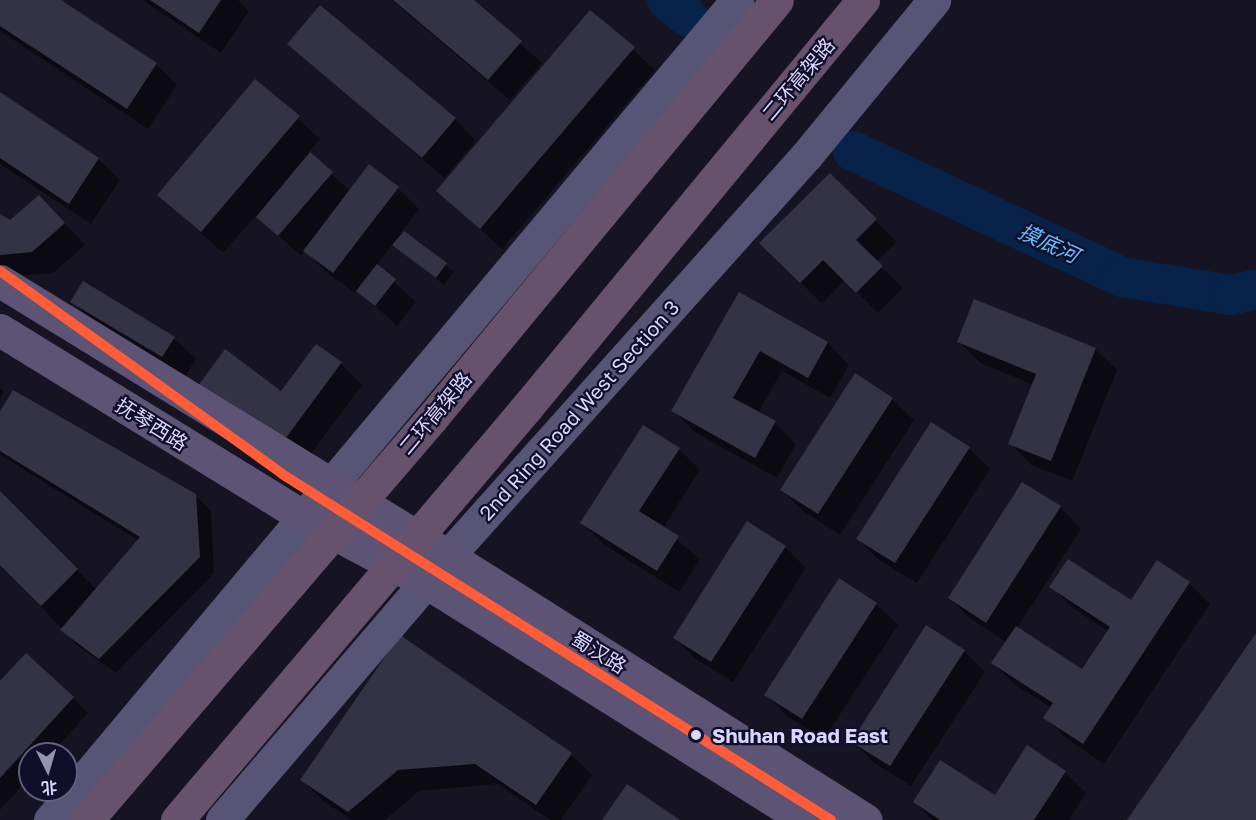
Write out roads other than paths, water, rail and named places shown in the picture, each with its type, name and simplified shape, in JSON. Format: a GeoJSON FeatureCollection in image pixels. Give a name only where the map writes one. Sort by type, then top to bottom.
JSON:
{"type":"FeatureCollection","features":[{"type":"Feature","properties":{"kind":"highway","name":"二环高架路"},"geometry":{"type":"LineString","coordinates":[[87,820],[430,419],[777,0]]}},
{"type":"Feature","properties":{"kind":"highway","name":"二环高架路"},"geometry":{"type":"LineString","coordinates":[[177,820],[519,416],[863,0]]}},
{"type":"Feature","properties":{"kind":"main road"},"geometry":{"type":"LineString","coordinates":[[50,820],[737,0]]}},
{"type":"Feature","properties":{"kind":"main road","name":"2nd Ring Road West Section 3"},"geometry":{"type":"LineString","coordinates":[[222,820],[448,556],[806,156],[934,0]]}},
{"type":"Feature","properties":{"kind":"main road"},"geometry":{"type":"LineString","coordinates":[[0,281],[331,487]]}},
{"type":"Feature","properties":{"kind":"main road","name":"抚琴西路"},"geometry":{"type":"LineString","coordinates":[[0,330],[305,518]]}},
{"type":"Feature","properties":{"kind":"main road","name":"蜀汉路"},"geometry":{"type":"LineString","coordinates":[[331,487],[448,556],[864,820]]}},
{"type":"Feature","properties":{"kind":"main road","name":"蜀汉路"},"geometry":{"type":"LineString","coordinates":[[305,518],[426,582],[806,820]]}},
{"type":"Feature","properties":{"kind":"waterway","name":"摸底河"},"geometry":{"type":"LineString","coordinates":[[667,0],[688,17]]}},
{"type":"Feature","properties":{"kind":"waterway","name":"摸底河"},"geometry":{"type":"LineString","coordinates":[[853,151],[1122,277],[1231,295],[1256,289]]}},
{"type":"Feature","properties":{"kind":"place","name":"Shuhan Road East"},"geometry":{"type":"Point","coordinates":[696,735]}}]}
